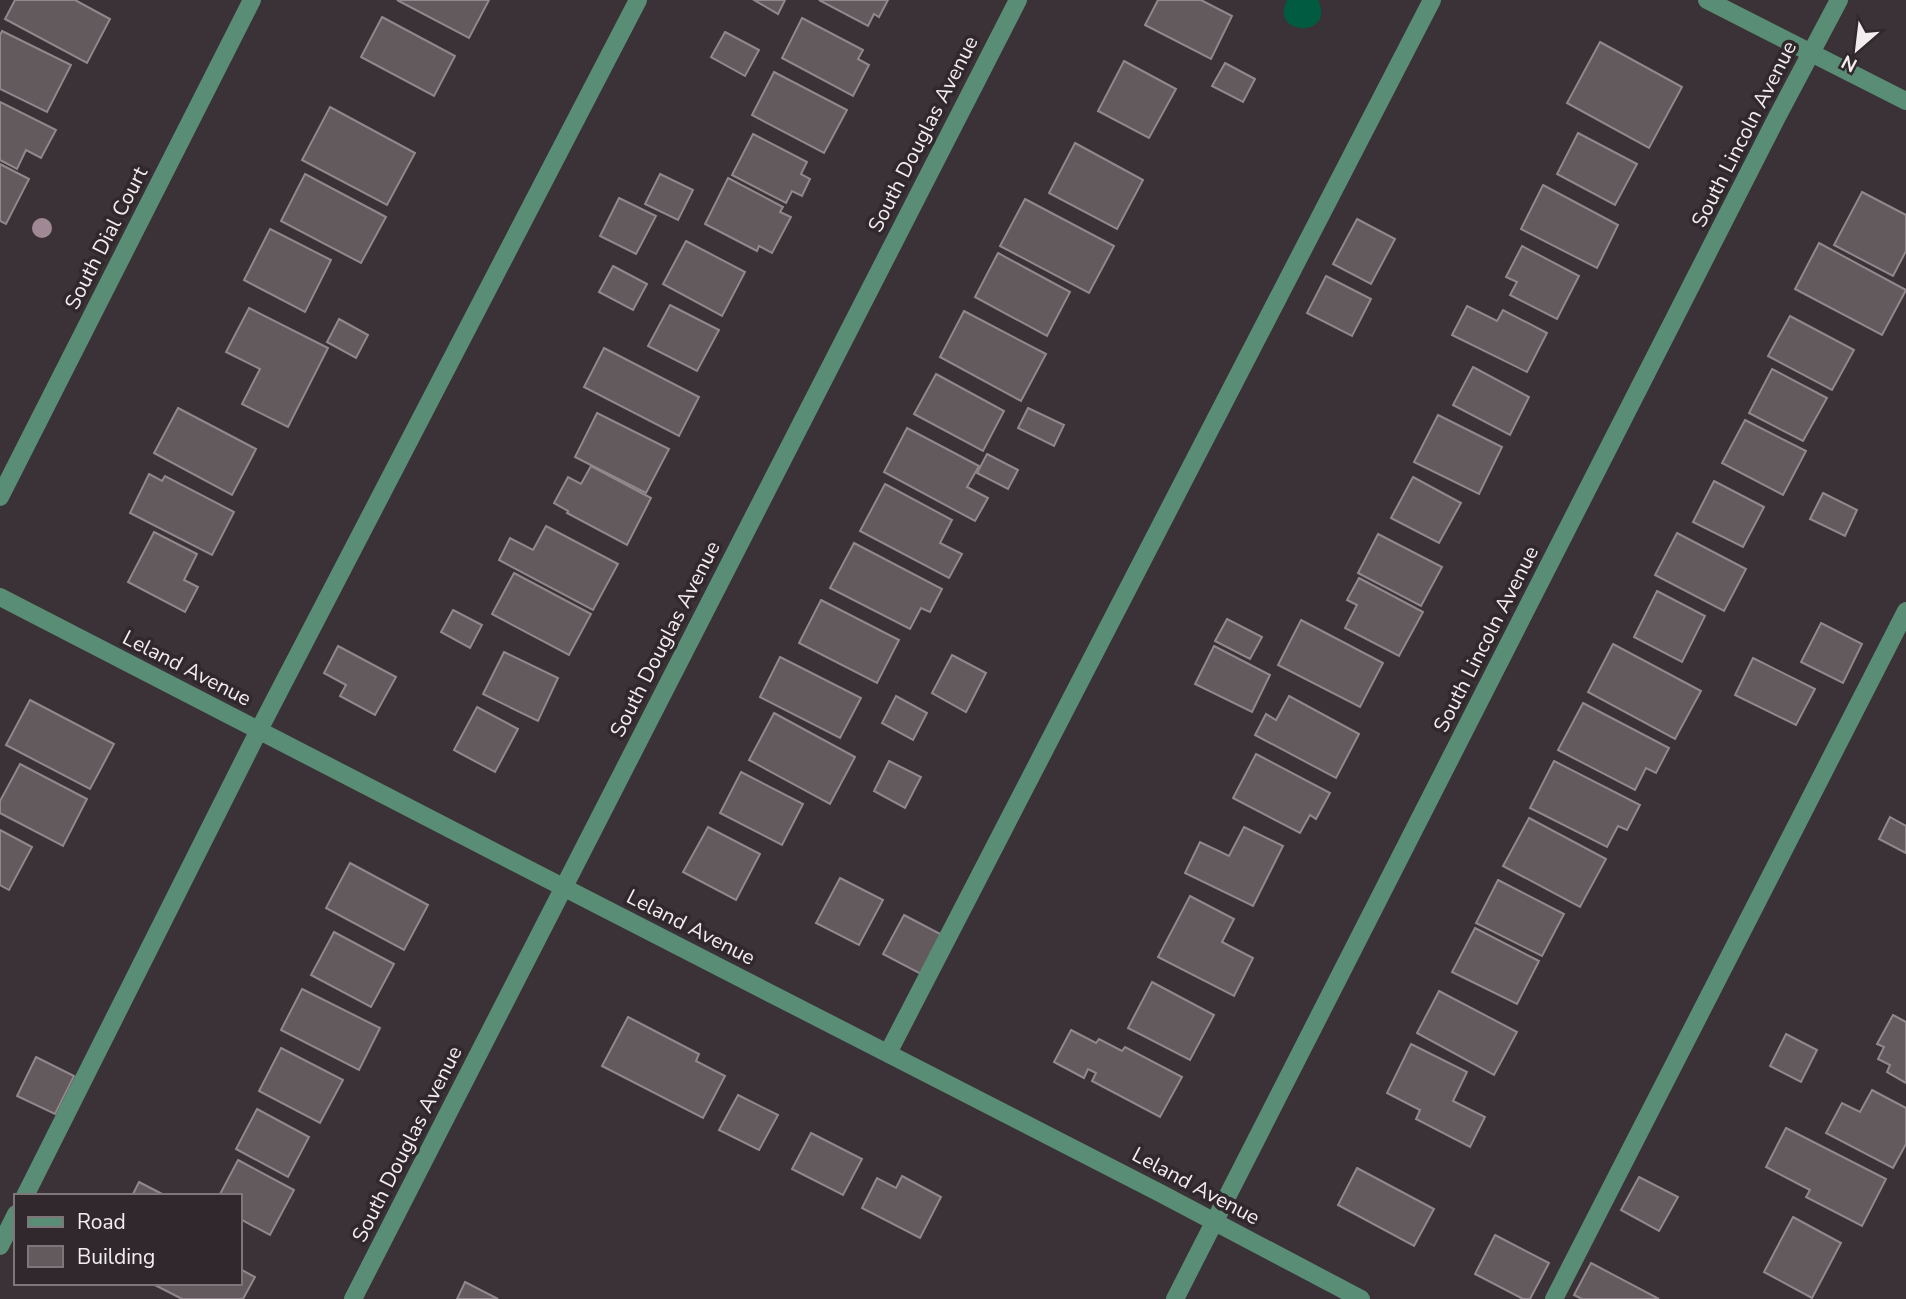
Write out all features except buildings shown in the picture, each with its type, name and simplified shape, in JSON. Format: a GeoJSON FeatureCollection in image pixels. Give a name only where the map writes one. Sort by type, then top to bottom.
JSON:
{"type":"FeatureCollection","features":[{"type":"Feature","properties":{"kind":"street","name":"South Dial Court"},"geometry":{"type":"LineString","coordinates":[[0,497],[252,0]]}},
{"type":"Feature","properties":{"kind":"street"},"geometry":{"type":"LineString","coordinates":[[26,1194],[260,730],[638,0]]}},
{"type":"Feature","properties":{"kind":"street","name":"South Douglas Avenue"},"geometry":{"type":"LineString","coordinates":[[353,1299],[1018,0]]}},
{"type":"Feature","properties":{"kind":"street"},"geometry":{"type":"LineString","coordinates":[[888,1053],[1432,0]]}},
{"type":"Feature","properties":{"kind":"street"},"geometry":{"type":"LineString","coordinates":[[1707,0],[1906,102]]}},
{"type":"Feature","properties":{"kind":"street","name":"South Lincoln Avenue"},"geometry":{"type":"LineString","coordinates":[[1175,1299],[1839,0]]}},
{"type":"Feature","properties":{"kind":"street","name":"Leland Avenue"},"geometry":{"type":"LineString","coordinates":[[0,597],[1362,1299]]}},
{"type":"Feature","properties":{"kind":"street"},"geometry":{"type":"LineString","coordinates":[[1554,1299],[1906,611]]}},
{"type":"Feature","properties":{"kind":"street"},"geometry":{"type":"LineString","coordinates":[[0,1245],[14,1218]]}},
{"type":"Feature","properties":{"kind":"shaded area"},"geometry":{"type":"Polygon","coordinates":[[[1287,0],[1318,0],[1321,12],[1318,21],[1312,26],[1302,28],[1293,26],[1286,21],[1284,12],[1287,0]]]}}]}
